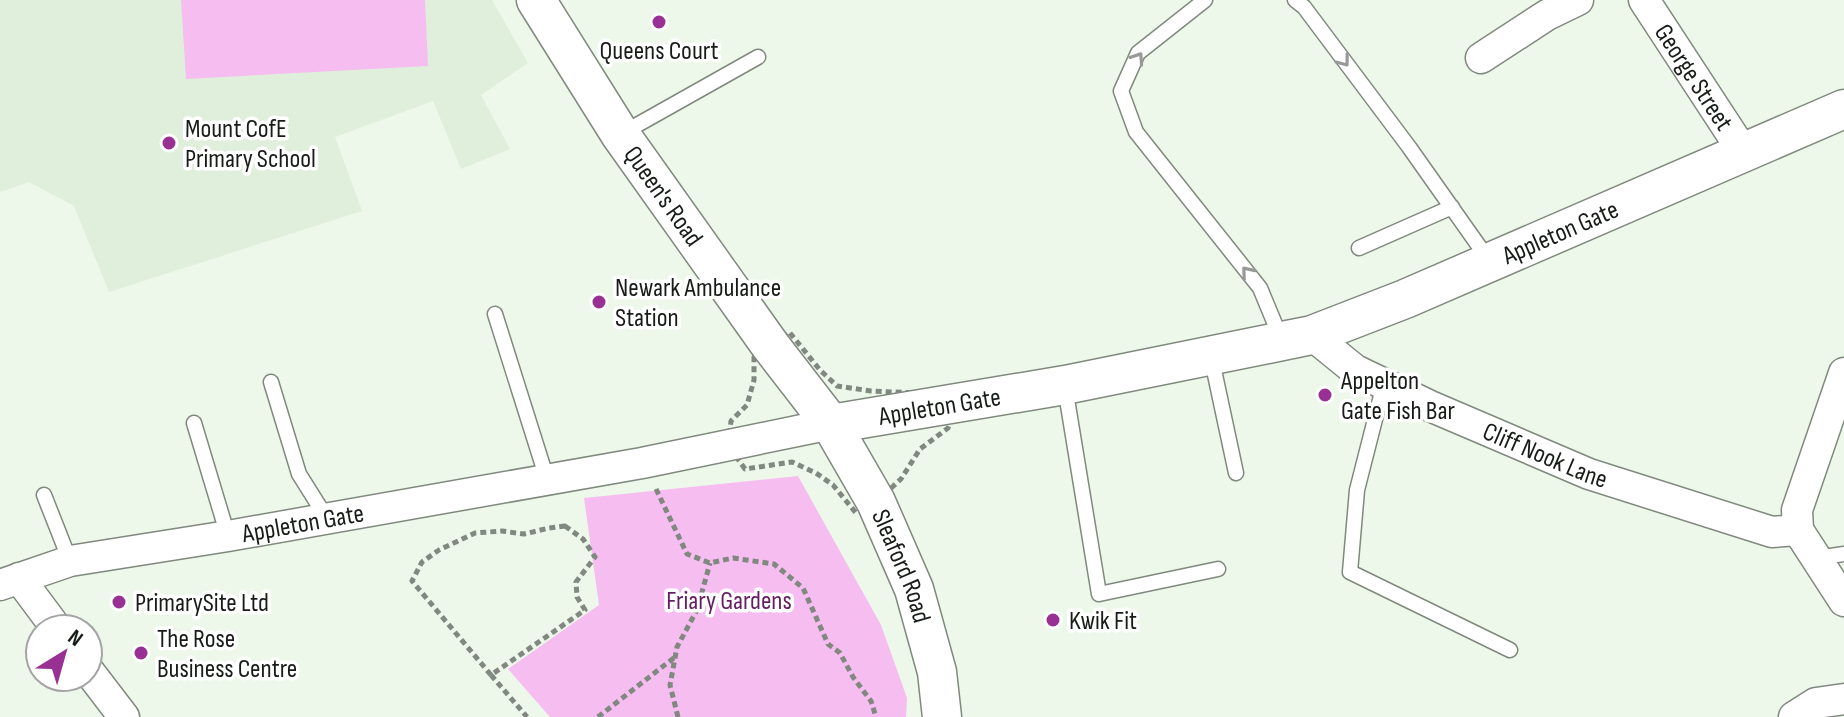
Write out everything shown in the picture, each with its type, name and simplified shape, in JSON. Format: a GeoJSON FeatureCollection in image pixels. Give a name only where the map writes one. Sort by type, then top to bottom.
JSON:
{"type":"FeatureCollection","features":[{"type":"Feature","properties":{"kind":"street","name":"Queen's Road"},"geometry":{"type":"LineString","coordinates":[[536,0],[620,134],[770,345],[831,424]]}},
{"type":"Feature","properties":{"kind":"street"},"geometry":{"type":"LineString","coordinates":[[1481,58],[1547,15],[1578,0]]}},
{"type":"Feature","properties":{"kind":"street","name":"George Street"},"geometry":{"type":"LineString","coordinates":[[1644,0],[1744,153]]}},
{"type":"Feature","properties":{"kind":"street","name":"Appleton Gate"},"geometry":{"type":"LineString","coordinates":[[9,581],[70,561],[642,463],[831,424],[1065,385],[1297,338],[1405,299],[1844,109]]}},
{"type":"Feature","properties":{"kind":"street","name":"Cliff Nook Lane"},"geometry":{"type":"LineString","coordinates":[[1297,338],[1384,384],[1589,474],[1772,532],[1798,530]]}},
{"type":"Feature","properties":{"kind":"street"},"geometry":{"type":"LineString","coordinates":[[1844,373],[1797,510],[1798,530],[1830,556],[1844,601]]}},
{"type":"Feature","properties":{"kind":"street","name":"Sleaford Road"},"geometry":{"type":"LineString","coordinates":[[831,424],[876,502],[914,589],[937,672],[942,717]]}},
{"type":"Feature","properties":{"kind":"street"},"geometry":{"type":"LineString","coordinates":[[9,581],[41,613]]}},
{"type":"Feature","properties":{"kind":"street"},"geometry":{"type":"LineString","coordinates":[[104,691],[124,717]]}},
{"type":"Feature","properties":{"kind":"street"},"geometry":{"type":"LineString","coordinates":[[1794,717],[1816,703],[1844,699]]}},
{"type":"Feature","properties":{"kind":"lane"},"geometry":{"type":"LineString","coordinates":[[1205,0],[1138,53],[1121,91],[1136,132],[1297,338]]}},
{"type":"Feature","properties":{"kind":"lane"},"geometry":{"type":"LineString","coordinates":[[1295,0],[1304,7],[1490,262]]}},
{"type":"Feature","properties":{"kind":"lane"},"geometry":{"type":"LineString","coordinates":[[620,134],[758,57]]}},
{"type":"Feature","properties":{"kind":"lane"},"geometry":{"type":"LineString","coordinates":[[1359,248],[1452,207]]}},
{"type":"Feature","properties":{"kind":"lane"},"geometry":{"type":"LineString","coordinates":[[495,314],[547,479]]}},
{"type":"Feature","properties":{"kind":"lane"},"geometry":{"type":"LineString","coordinates":[[1211,356],[1236,473]]}},
{"type":"Feature","properties":{"kind":"lane"},"geometry":{"type":"LineString","coordinates":[[271,382],[299,474],[326,517]]}},
{"type":"Feature","properties":{"kind":"lane"},"geometry":{"type":"LineString","coordinates":[[1384,384],[1357,490],[1350,572],[1510,650]]}},
{"type":"Feature","properties":{"kind":"lane"},"geometry":{"type":"LineString","coordinates":[[1065,385],[1099,594],[1218,569]]}},
{"type":"Feature","properties":{"kind":"lane"},"geometry":{"type":"LineString","coordinates":[[194,423],[228,536]]}},
{"type":"Feature","properties":{"kind":"lane"},"geometry":{"type":"LineString","coordinates":[[44,495],[70,561]]}},
{"type":"Feature","properties":{"kind":"path"},"geometry":{"type":"LineString","coordinates":[[642,463],[687,554],[710,563],[733,558],[774,564],[803,588],[828,644],[840,653],[871,701],[876,717]]}},
{"type":"Feature","properties":{"kind":"path"},"geometry":{"type":"LineString","coordinates":[[491,675],[585,610],[577,597],[576,582],[595,557],[583,539],[565,526],[524,534],[502,531],[475,533],[422,562],[412,581],[491,675],[527,717]]}},
{"type":"Feature","properties":{"kind":"path"},"geometry":{"type":"LineString","coordinates":[[678,717],[670,685],[677,647],[697,610],[710,563]]}},
{"type":"Feature","properties":{"kind":"path"},"geometry":{"type":"LineString","coordinates":[[598,717],[675,657]]}},
{"type":"Feature","properties":{"kind":"shaded area","name":"Mount CofE Primary School"},"geometry":{"type":"Polygon","coordinates":[[[0,0],[492,0],[528,63],[481,95],[510,149],[461,169],[433,101],[335,137],[362,211],[109,292],[74,206],[29,182],[0,192],[0,0]]]}},
{"type":"Feature","properties":{"kind":"green space"},"geometry":{"type":"Polygon","coordinates":[[[181,0],[425,0],[428,66],[186,79],[181,0]]]}},
{"type":"Feature","properties":{"kind":"green space","name":"Friary Gardens"},"geometry":{"type":"Polygon","coordinates":[[[798,476],[881,625],[907,698],[906,717],[550,717],[508,669],[599,605],[584,498],[798,476]]]}},
{"type":"Feature","properties":{"kind":"place","name":"Queens Court"},"geometry":{"type":"Point","coordinates":[659,22]}},
{"type":"Feature","properties":{"kind":"place","name":"Mount CofE Primary School"},"geometry":{"type":"Point","coordinates":[169,143]}},
{"type":"Feature","properties":{"kind":"place","name":"Newark Ambulance Station"},"geometry":{"type":"Point","coordinates":[599,302]}},
{"type":"Feature","properties":{"kind":"place","name":"Appelton Gate Fish Bar"},"geometry":{"type":"Point","coordinates":[1325,395]}},
{"type":"Feature","properties":{"kind":"place","name":"PrimarySite Ltd"},"geometry":{"type":"Point","coordinates":[119,602]}},
{"type":"Feature","properties":{"kind":"place","name":"Kwik Fit"},"geometry":{"type":"Point","coordinates":[1053,620]}},
{"type":"Feature","properties":{"kind":"place","name":"The Rose Business Centre"},"geometry":{"type":"Point","coordinates":[141,653]}}]}
